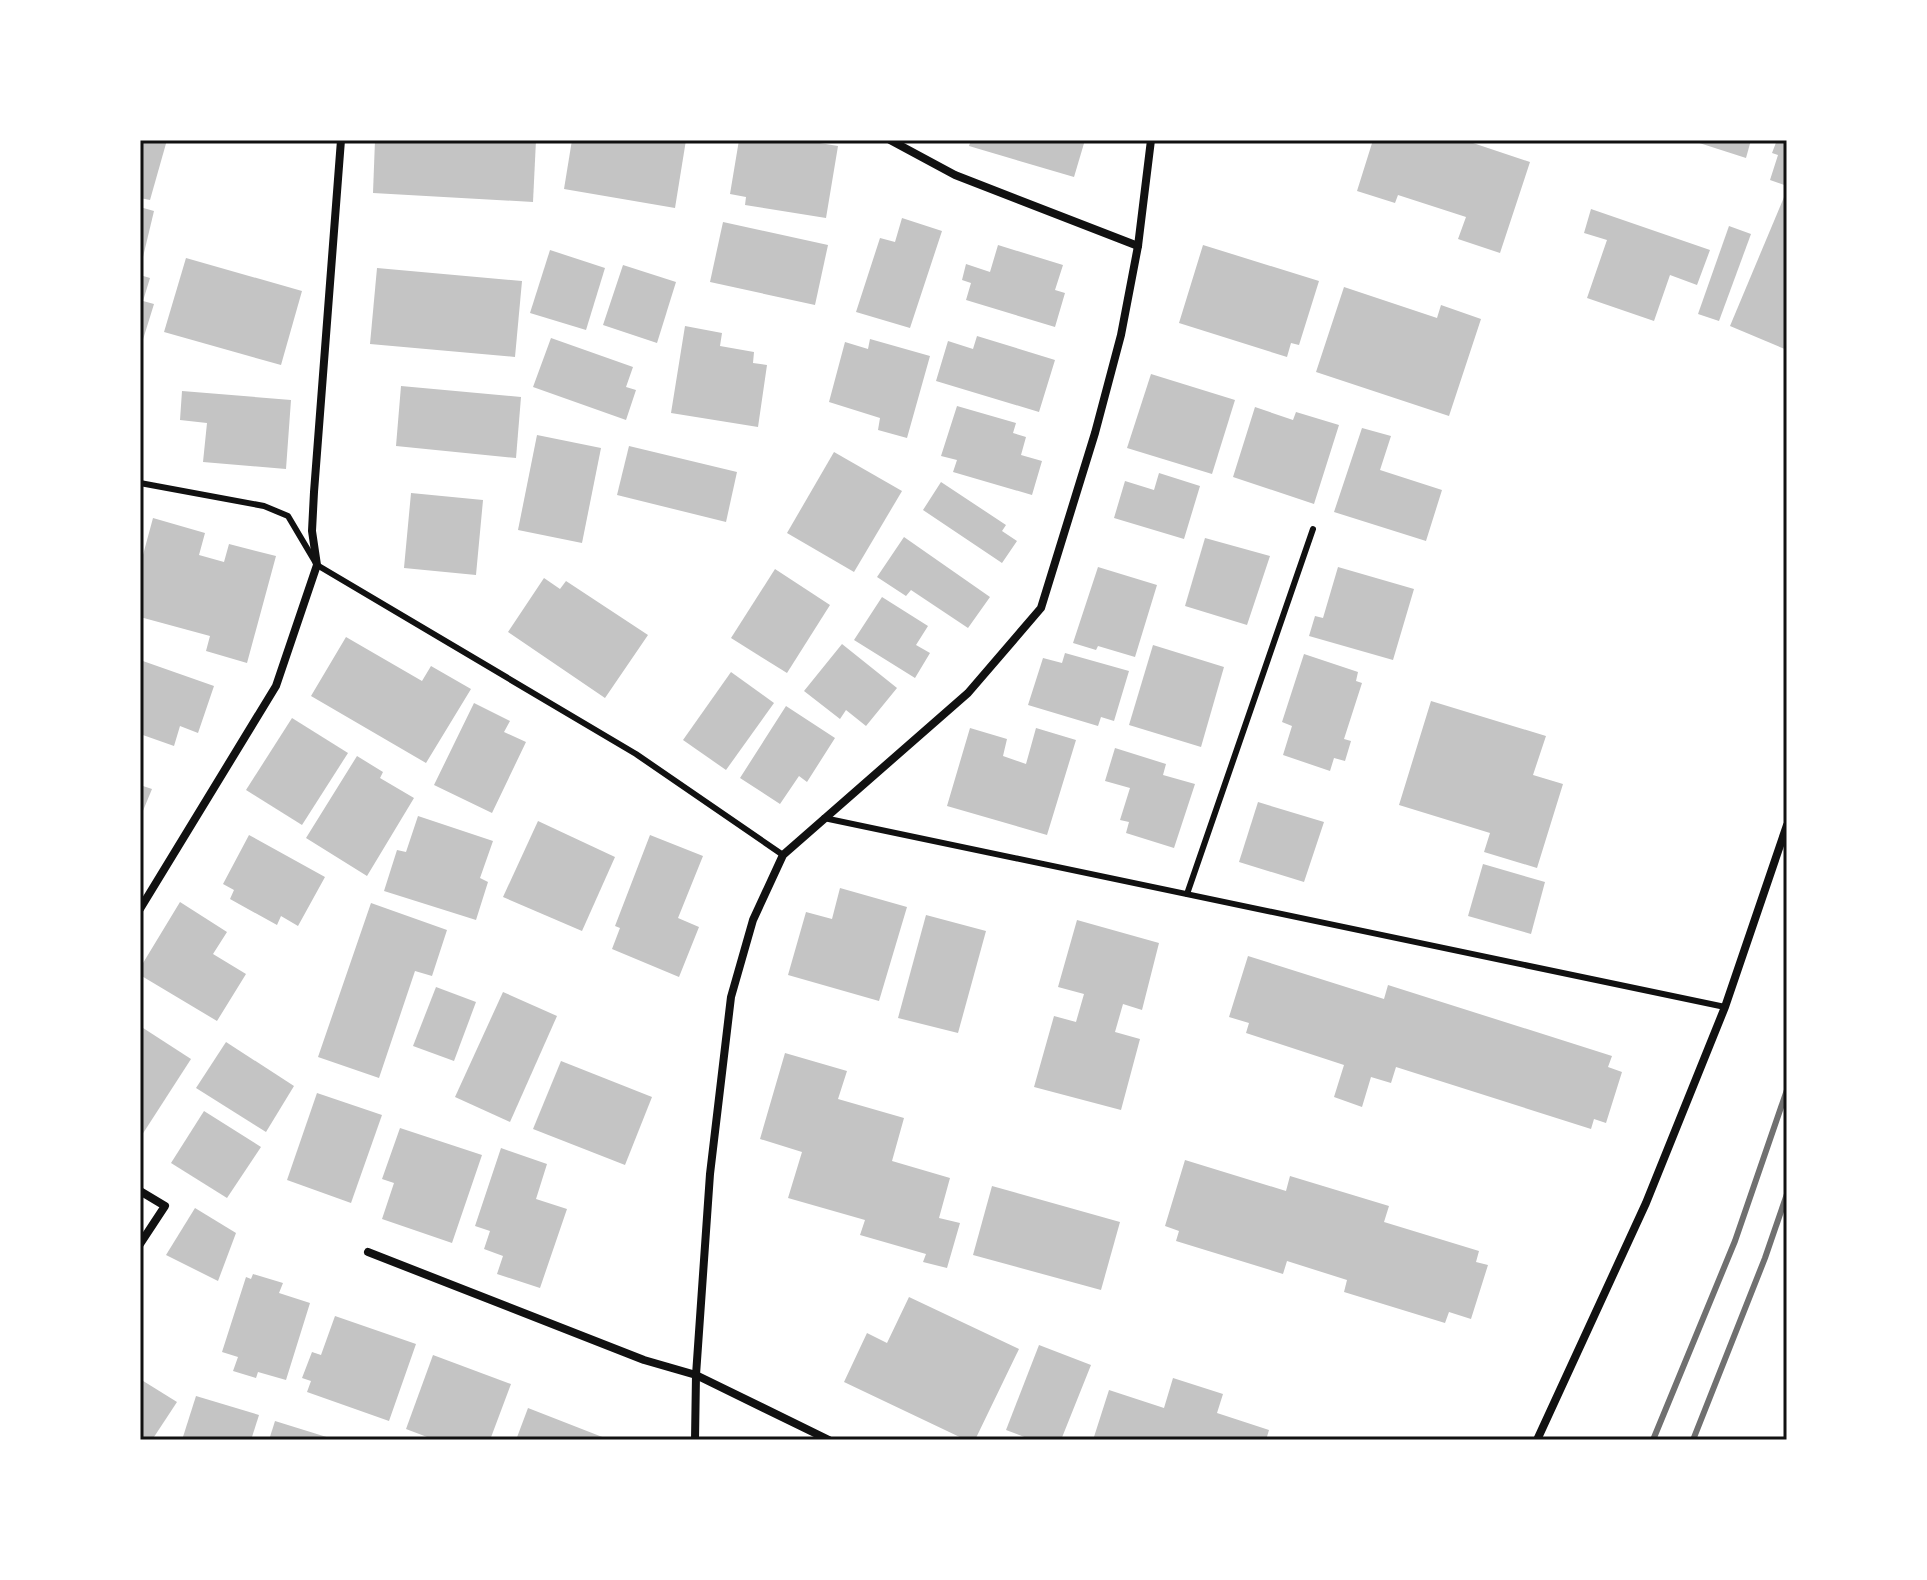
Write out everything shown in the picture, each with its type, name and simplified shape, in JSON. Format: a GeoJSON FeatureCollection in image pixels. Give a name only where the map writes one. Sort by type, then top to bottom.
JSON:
{"type":"FeatureCollection","features":[{"type":"Feature","properties":{"kind":"street"},"geometry":{"type":"LineString","coordinates":[[140,909],[276,686],[317,565],[312,531],[314,492],[341,140]]}},
{"type":"Feature","properties":{"kind":"street"},"geometry":{"type":"LineString","coordinates":[[890,140],[955,175],[1138,246]]}},
{"type":"Feature","properties":{"kind":"street"},"geometry":{"type":"LineString","coordinates":[[695,1440],[696,1375],[710,1174],[731,997],[753,920],[783,855],[968,693],[1041,608],[1095,433],[1121,335],[1138,246],[1151,140]]}},
{"type":"Feature","properties":{"kind":"street"},"geometry":{"type":"LineString","coordinates":[[1537,1440],[1646,1203],[1725,1007],[1787,825]]}},
{"type":"Feature","properties":{"kind":"street"},"geometry":{"type":"LineString","coordinates":[[140,1191],[165,1206],[140,1244]]}},
{"type":"Feature","properties":{"kind":"street"},"geometry":{"type":"LineString","coordinates":[[368,1252],[644,1360],[696,1375],[829,1440]]}},
{"type":"Feature","properties":{"kind":"lane"},"geometry":{"type":"LineString","coordinates":[[140,483],[264,506],[288,516],[317,565],[636,754],[783,855]]}},
{"type":"Feature","properties":{"kind":"lane"},"geometry":{"type":"LineString","coordinates":[[1187,894],[1313,529]]}},
{"type":"Feature","properties":{"kind":"lane"},"geometry":{"type":"LineString","coordinates":[[823,818],[1725,1007]]}},
{"type":"Feature","properties":{"kind":"building"},"geometry":{"type":"Polygon","coordinates":[[[140,140],[167,140],[150,200],[140,198],[140,140]]]}},
{"type":"Feature","properties":{"kind":"building"},"geometry":{"type":"Polygon","coordinates":[[[375,140],[536,140],[533,202],[373,193],[375,140]]]}},
{"type":"Feature","properties":{"kind":"building"},"geometry":{"type":"Polygon","coordinates":[[[572,140],[686,140],[675,208],[564,189],[572,140]]]}},
{"type":"Feature","properties":{"kind":"building"},"geometry":{"type":"Polygon","coordinates":[[[739,140],[801,140],[838,146],[826,218],[745,205],[746,197],[730,194],[739,140]]]}},
{"type":"Feature","properties":{"kind":"building"},"geometry":{"type":"Polygon","coordinates":[[[971,140],[1085,140],[1074,177],[969,146],[971,140]]]}},
{"type":"Feature","properties":{"kind":"building"},"geometry":{"type":"Polygon","coordinates":[[[1373,140],[1464,140],[1530,162],[1500,253],[1458,239],[1466,217],[1398,195],[1395,203],[1357,191],[1373,140]]]}},
{"type":"Feature","properties":{"kind":"building"},"geometry":{"type":"Polygon","coordinates":[[[1690,140],[1751,140],[1746,158],[1690,140]]]}},
{"type":"Feature","properties":{"kind":"building"},"geometry":{"type":"Polygon","coordinates":[[[1777,140],[1787,140],[1787,186],[1770,180],[1778,155],[1772,153],[1777,140]]]}},
{"type":"Feature","properties":{"kind":"building"},"geometry":{"type":"Polygon","coordinates":[[[1787,190],[1787,350],[1730,326],[1787,190]]]}},
{"type":"Feature","properties":{"kind":"building"},"geometry":{"type":"Polygon","coordinates":[[[140,207],[154,211],[143,257],[140,256],[140,207]]]}},
{"type":"Feature","properties":{"kind":"building"},"geometry":{"type":"Polygon","coordinates":[[[1591,209],[1710,250],[1697,285],[1670,275],[1654,321],[1587,298],[1607,240],[1584,233],[1591,209]]]}},
{"type":"Feature","properties":{"kind":"building"},"geometry":{"type":"Polygon","coordinates":[[[902,218],[942,231],[910,328],[856,312],[880,238],[895,242],[902,218]]]}},
{"type":"Feature","properties":{"kind":"building"},"geometry":{"type":"Polygon","coordinates":[[[723,222],[828,245],[815,305],[710,282],[723,222]]]}},
{"type":"Feature","properties":{"kind":"building"},"geometry":{"type":"Polygon","coordinates":[[[1729,226],[1751,234],[1719,321],[1698,314],[1729,226]]]}},
{"type":"Feature","properties":{"kind":"building"},"geometry":{"type":"Polygon","coordinates":[[[998,245],[1063,265],[1055,290],[1065,293],[1055,327],[966,300],[971,283],[962,280],[966,264],[990,272],[998,245]]]}},
{"type":"Feature","properties":{"kind":"building"},"geometry":{"type":"Polygon","coordinates":[[[1203,245],[1319,281],[1299,345],[1291,343],[1287,357],[1179,323],[1203,245]]]}},
{"type":"Feature","properties":{"kind":"building"},"geometry":{"type":"Polygon","coordinates":[[[550,250],[605,268],[586,330],[530,313],[550,250]]]}},
{"type":"Feature","properties":{"kind":"building"},"geometry":{"type":"Polygon","coordinates":[[[186,258],[302,291],[281,365],[164,332],[186,258]]]}},
{"type":"Feature","properties":{"kind":"building"},"geometry":{"type":"Polygon","coordinates":[[[623,265],[676,282],[657,343],[603,325],[623,265]]]}},
{"type":"Feature","properties":{"kind":"building"},"geometry":{"type":"Polygon","coordinates":[[[377,268],[522,281],[515,357],[370,344],[377,268]]]}},
{"type":"Feature","properties":{"kind":"building"},"geometry":{"type":"Polygon","coordinates":[[[140,275],[150,278],[143,301],[154,304],[141,346],[140,275]]]}},
{"type":"Feature","properties":{"kind":"building"},"geometry":{"type":"Polygon","coordinates":[[[1344,287],[1437,318],[1441,305],[1481,319],[1449,416],[1316,372],[1344,287]]]}},
{"type":"Feature","properties":{"kind":"building"},"geometry":{"type":"Polygon","coordinates":[[[685,326],[722,333],[720,346],[754,352],[753,363],[767,365],[758,427],[671,413],[685,326]]]}},
{"type":"Feature","properties":{"kind":"building"},"geometry":{"type":"Polygon","coordinates":[[[977,336],[1055,360],[1039,412],[936,381],[948,341],[973,349],[977,336]]]}},
{"type":"Feature","properties":{"kind":"building"},"geometry":{"type":"Polygon","coordinates":[[[551,338],[633,367],[626,387],[636,390],[626,420],[533,387],[551,338]]]}},
{"type":"Feature","properties":{"kind":"building"},"geometry":{"type":"Polygon","coordinates":[[[870,339],[930,356],[907,438],[878,430],[880,418],[829,402],[845,342],[868,349],[870,339]]]}},
{"type":"Feature","properties":{"kind":"building"},"geometry":{"type":"Polygon","coordinates":[[[1151,374],[1235,400],[1212,474],[1127,448],[1151,374]]]}},
{"type":"Feature","properties":{"kind":"building"},"geometry":{"type":"Polygon","coordinates":[[[401,386],[521,397],[516,458],[396,446],[401,386]]]}},
{"type":"Feature","properties":{"kind":"building"},"geometry":{"type":"Polygon","coordinates":[[[182,391],[291,400],[286,469],[203,462],[207,423],[180,420],[182,391]]]}},
{"type":"Feature","properties":{"kind":"building"},"geometry":{"type":"Polygon","coordinates":[[[957,406],[1016,423],[1013,433],[1026,437],[1021,455],[1042,461],[1032,495],[953,472],[957,460],[941,456],[957,406]]]}},
{"type":"Feature","properties":{"kind":"building"},"geometry":{"type":"Polygon","coordinates":[[[1255,407],[1293,420],[1296,412],[1339,425],[1314,504],[1233,477],[1255,407]]]}},
{"type":"Feature","properties":{"kind":"building"},"geometry":{"type":"Polygon","coordinates":[[[1362,428],[1391,436],[1380,470],[1442,490],[1426,541],[1334,512],[1362,428]]]}},
{"type":"Feature","properties":{"kind":"building"},"geometry":{"type":"Polygon","coordinates":[[[537,435],[601,448],[582,543],[518,530],[537,435]]]}},
{"type":"Feature","properties":{"kind":"building"},"geometry":{"type":"Polygon","coordinates":[[[629,446],[737,472],[726,522],[617,495],[629,446]]]}},
{"type":"Feature","properties":{"kind":"building"},"geometry":{"type":"Polygon","coordinates":[[[834,452],[902,491],[854,572],[787,533],[834,452]]]}},
{"type":"Feature","properties":{"kind":"building"},"geometry":{"type":"Polygon","coordinates":[[[1159,473],[1200,486],[1184,539],[1114,518],[1125,481],[1154,490],[1159,473]]]}},
{"type":"Feature","properties":{"kind":"building"},"geometry":{"type":"Polygon","coordinates":[[[941,482],[1006,525],[1002,531],[1017,541],[1002,563],[923,510],[941,482]]]}},
{"type":"Feature","properties":{"kind":"building"},"geometry":{"type":"Polygon","coordinates":[[[411,493],[483,500],[476,575],[404,568],[411,493]]]}},
{"type":"Feature","properties":{"kind":"building"},"geometry":{"type":"Polygon","coordinates":[[[153,518],[205,533],[199,555],[224,562],[229,544],[276,556],[247,663],[206,651],[210,636],[140,617],[140,566],[153,518]]]}},
{"type":"Feature","properties":{"kind":"building"},"geometry":{"type":"Polygon","coordinates":[[[904,537],[990,597],[968,628],[911,590],[906,596],[877,577],[904,537]]]}},
{"type":"Feature","properties":{"kind":"building"},"geometry":{"type":"Polygon","coordinates":[[[1205,538],[1270,556],[1247,625],[1185,606],[1205,538]]]}},
{"type":"Feature","properties":{"kind":"building"},"geometry":{"type":"Polygon","coordinates":[[[1098,567],[1157,585],[1135,657],[1098,646],[1096,650],[1073,643],[1098,567]]]}},
{"type":"Feature","properties":{"kind":"building"},"geometry":{"type":"Polygon","coordinates":[[[1338,567],[1414,589],[1393,660],[1309,636],[1315,616],[1323,618],[1338,567]]]}},
{"type":"Feature","properties":{"kind":"building"},"geometry":{"type":"Polygon","coordinates":[[[775,569],[830,605],[787,673],[731,638],[775,569]]]}},
{"type":"Feature","properties":{"kind":"building"},"geometry":{"type":"Polygon","coordinates":[[[544,578],[560,589],[566,581],[648,635],[605,698],[508,632],[544,578]]]}},
{"type":"Feature","properties":{"kind":"building"},"geometry":{"type":"Polygon","coordinates":[[[882,597],[928,626],[916,645],[930,653],[915,678],[854,640],[882,597]]]}},
{"type":"Feature","properties":{"kind":"building"},"geometry":{"type":"Polygon","coordinates":[[[346,637],[422,681],[431,666],[471,689],[426,763],[311,696],[346,637]]]}},
{"type":"Feature","properties":{"kind":"building"},"geometry":{"type":"Polygon","coordinates":[[[842,644],[897,688],[866,726],[846,710],[840,719],[804,691],[842,644]]]}},
{"type":"Feature","properties":{"kind":"building"},"geometry":{"type":"Polygon","coordinates":[[[1153,645],[1224,667],[1201,747],[1129,725],[1153,645]]]}},
{"type":"Feature","properties":{"kind":"building"},"geometry":{"type":"Polygon","coordinates":[[[1065,653],[1129,671],[1114,721],[1101,717],[1098,726],[1028,705],[1043,658],[1062,663],[1065,653]]]}},
{"type":"Feature","properties":{"kind":"building"},"geometry":{"type":"Polygon","coordinates":[[[1304,654],[1358,672],[1356,681],[1362,683],[1344,739],[1351,741],[1345,761],[1334,758],[1330,771],[1283,755],[1292,726],[1282,722],[1304,654]]]}},
{"type":"Feature","properties":{"kind":"building"},"geometry":{"type":"Polygon","coordinates":[[[140,660],[214,686],[198,733],[180,726],[174,746],[140,734],[140,660]]]}},
{"type":"Feature","properties":{"kind":"building"},"geometry":{"type":"Polygon","coordinates":[[[731,672],[774,703],[726,770],[683,740],[731,672]]]}},
{"type":"Feature","properties":{"kind":"building"},"geometry":{"type":"Polygon","coordinates":[[[1431,701],[1546,736],[1533,775],[1563,784],[1537,868],[1484,852],[1490,833],[1399,805],[1431,701]]]}},
{"type":"Feature","properties":{"kind":"building"},"geometry":{"type":"Polygon","coordinates":[[[474,703],[510,721],[504,732],[526,742],[492,813],[434,785],[474,703]]]}},
{"type":"Feature","properties":{"kind":"building"},"geometry":{"type":"Polygon","coordinates":[[[786,706],[835,738],[807,782],[799,776],[780,804],[740,778],[786,706]]]}},
{"type":"Feature","properties":{"kind":"building"},"geometry":{"type":"Polygon","coordinates":[[[292,718],[348,753],[302,825],[246,790],[292,718]]]}},
{"type":"Feature","properties":{"kind":"building"},"geometry":{"type":"Polygon","coordinates":[[[970,728],[1007,739],[1003,756],[1026,764],[1036,728],[1076,740],[1047,835],[947,806],[970,728]]]}},
{"type":"Feature","properties":{"kind":"building"},"geometry":{"type":"Polygon","coordinates":[[[1115,748],[1166,764],[1163,775],[1195,784],[1174,848],[1126,833],[1129,822],[1120,820],[1130,788],[1105,781],[1115,748]]]}},
{"type":"Feature","properties":{"kind":"building"},"geometry":{"type":"Polygon","coordinates":[[[357,756],[383,772],[380,778],[414,798],[367,876],[306,838],[357,756]]]}},
{"type":"Feature","properties":{"kind":"building"},"geometry":{"type":"Polygon","coordinates":[[[140,785],[152,789],[140,818],[140,785]]]}},
{"type":"Feature","properties":{"kind":"building"},"geometry":{"type":"Polygon","coordinates":[[[1258,802],[1324,822],[1304,882],[1239,862],[1258,802]]]}},
{"type":"Feature","properties":{"kind":"building"},"geometry":{"type":"Polygon","coordinates":[[[418,816],[493,841],[480,878],[488,882],[476,920],[384,891],[397,850],[406,852],[418,816]]]}},
{"type":"Feature","properties":{"kind":"building"},"geometry":{"type":"Polygon","coordinates":[[[538,821],[615,857],[582,931],[503,897],[538,821]]]}},
{"type":"Feature","properties":{"kind":"building"},"geometry":{"type":"Polygon","coordinates":[[[249,835],[325,877],[298,926],[281,916],[277,925],[230,899],[234,890],[223,884],[249,835]]]}},
{"type":"Feature","properties":{"kind":"building"},"geometry":{"type":"Polygon","coordinates":[[[650,835],[703,856],[678,918],[699,927],[679,977],[612,949],[620,928],[615,926],[650,835]]]}},
{"type":"Feature","properties":{"kind":"building"},"geometry":{"type":"Polygon","coordinates":[[[1483,864],[1545,882],[1531,934],[1468,916],[1483,864]]]}},
{"type":"Feature","properties":{"kind":"building"},"geometry":{"type":"Polygon","coordinates":[[[840,888],[907,907],[879,1001],[788,975],[806,912],[832,919],[840,888]]]}},
{"type":"Feature","properties":{"kind":"building"},"geometry":{"type":"Polygon","coordinates":[[[180,902],[227,932],[213,954],[246,974],[217,1021],[140,975],[140,968],[180,902]]]}},
{"type":"Feature","properties":{"kind":"building"},"geometry":{"type":"Polygon","coordinates":[[[371,903],[447,930],[432,976],[415,971],[379,1078],[318,1057],[371,903]]]}},
{"type":"Feature","properties":{"kind":"building"},"geometry":{"type":"Polygon","coordinates":[[[926,915],[986,931],[958,1033],[898,1018],[926,915]]]}},
{"type":"Feature","properties":{"kind":"building"},"geometry":{"type":"Polygon","coordinates":[[[1077,920],[1159,943],[1142,1010],[1123,1004],[1115,1032],[1140,1039],[1121,1110],[1034,1087],[1054,1016],[1076,1022],[1084,994],[1058,987],[1077,920]]]}},
{"type":"Feature","properties":{"kind":"building"},"geometry":{"type":"Polygon","coordinates":[[[1248,956],[1384,999],[1388,985],[1612,1056],[1608,1067],[1622,1072],[1606,1123],[1594,1119],[1591,1129],[1396,1067],[1391,1083],[1371,1077],[1362,1107],[1334,1097],[1344,1065],[1246,1033],[1249,1023],[1229,1017],[1248,956]]]}},
{"type":"Feature","properties":{"kind":"building"},"geometry":{"type":"Polygon","coordinates":[[[436,987],[476,1002],[454,1061],[413,1046],[436,987]]]}},
{"type":"Feature","properties":{"kind":"building"},"geometry":{"type":"Polygon","coordinates":[[[503,992],[557,1016],[510,1122],[455,1097],[503,992]]]}},
{"type":"Feature","properties":{"kind":"building"},"geometry":{"type":"Polygon","coordinates":[[[140,1026],[191,1059],[140,1138],[140,1026]]]}},
{"type":"Feature","properties":{"kind":"building"},"geometry":{"type":"Polygon","coordinates":[[[226,1042],[294,1086],[266,1132],[196,1088],[226,1042]]]}},
{"type":"Feature","properties":{"kind":"building"},"geometry":{"type":"Polygon","coordinates":[[[785,1053],[847,1071],[838,1099],[904,1118],[892,1161],[950,1178],[939,1218],[960,1223],[947,1268],[923,1262],[926,1254],[860,1235],[865,1220],[788,1198],[802,1152],[760,1139],[785,1053]]]}},
{"type":"Feature","properties":{"kind":"building"},"geometry":{"type":"Polygon","coordinates":[[[561,1061],[652,1097],[625,1165],[533,1129],[561,1061]]]}},
{"type":"Feature","properties":{"kind":"building"},"geometry":{"type":"Polygon","coordinates":[[[317,1093],[382,1115],[351,1203],[287,1180],[317,1093]]]}},
{"type":"Feature","properties":{"kind":"building"},"geometry":{"type":"Polygon","coordinates":[[[204,1111],[261,1147],[227,1198],[171,1163],[204,1111]]]}},
{"type":"Feature","properties":{"kind":"building"},"geometry":{"type":"Polygon","coordinates":[[[400,1128],[482,1155],[452,1243],[382,1219],[394,1183],[382,1179],[400,1128]]]}},
{"type":"Feature","properties":{"kind":"building"},"geometry":{"type":"Polygon","coordinates":[[[501,1148],[547,1164],[536,1199],[567,1209],[540,1288],[497,1274],[503,1256],[484,1249],[490,1231],[475,1226],[501,1148]]]}},
{"type":"Feature","properties":{"kind":"building"},"geometry":{"type":"Polygon","coordinates":[[[1185,1160],[1286,1191],[1290,1176],[1389,1206],[1384,1222],[1479,1251],[1476,1262],[1488,1265],[1471,1319],[1449,1312],[1445,1323],[1344,1292],[1347,1280],[1287,1261],[1283,1274],[1176,1241],[1179,1231],[1165,1226],[1185,1160]]]}},
{"type":"Feature","properties":{"kind":"building"},"geometry":{"type":"Polygon","coordinates":[[[992,1186],[1120,1222],[1101,1290],[973,1255],[992,1186]]]}},
{"type":"Feature","properties":{"kind":"building"},"geometry":{"type":"Polygon","coordinates":[[[195,1208],[236,1233],[218,1281],[166,1255],[195,1208]]]}},
{"type":"Feature","properties":{"kind":"building"},"geometry":{"type":"Polygon","coordinates":[[[253,1274],[283,1283],[279,1293],[310,1303],[286,1380],[258,1372],[256,1378],[233,1371],[238,1357],[222,1352],[246,1277],[251,1279],[253,1274]]]}},
{"type":"Feature","properties":{"kind":"building"},"geometry":{"type":"Polygon","coordinates":[[[909,1297],[1019,1349],[975,1440],[966,1440],[844,1382],[867,1333],[887,1343],[909,1297]]]}},
{"type":"Feature","properties":{"kind":"building"},"geometry":{"type":"Polygon","coordinates":[[[335,1316],[416,1344],[389,1421],[307,1392],[311,1381],[302,1378],[312,1352],[321,1355],[335,1316]]]}},
{"type":"Feature","properties":{"kind":"building"},"geometry":{"type":"Polygon","coordinates":[[[1039,1345],[1091,1365],[1061,1440],[1032,1440],[1006,1430],[1039,1345]]]}},
{"type":"Feature","properties":{"kind":"building"},"geometry":{"type":"Polygon","coordinates":[[[433,1355],[511,1384],[490,1440],[435,1440],[406,1429],[433,1355]]]}},
{"type":"Feature","properties":{"kind":"building"},"geometry":{"type":"Polygon","coordinates":[[[1173,1378],[1223,1394],[1217,1413],[1269,1430],[1266,1440],[1093,1440],[1109,1390],[1164,1408],[1173,1378]]]}},
{"type":"Feature","properties":{"kind":"building"},"geometry":{"type":"Polygon","coordinates":[[[140,1379],[177,1402],[152,1440],[140,1440],[140,1379]]]}},
{"type":"Feature","properties":{"kind":"building"},"geometry":{"type":"Polygon","coordinates":[[[196,1396],[259,1415],[251,1440],[182,1440],[196,1396]]]}},
{"type":"Feature","properties":{"kind":"building"},"geometry":{"type":"Polygon","coordinates":[[[528,1408],[610,1440],[516,1440],[528,1408]]]}},
{"type":"Feature","properties":{"kind":"building"},"geometry":{"type":"Polygon","coordinates":[[[275,1421],[333,1439],[333,1440],[269,1440],[275,1421]]]}},
{"type":"Feature","properties":{"kind":"railway"},"geometry":{"type":"LineString","coordinates":[[1653,1440],[1735,1241],[1787,1090]]}},
{"type":"Feature","properties":{"kind":"railway"},"geometry":{"type":"LineString","coordinates":[[1693,1440],[1787,1194]]}}]}
